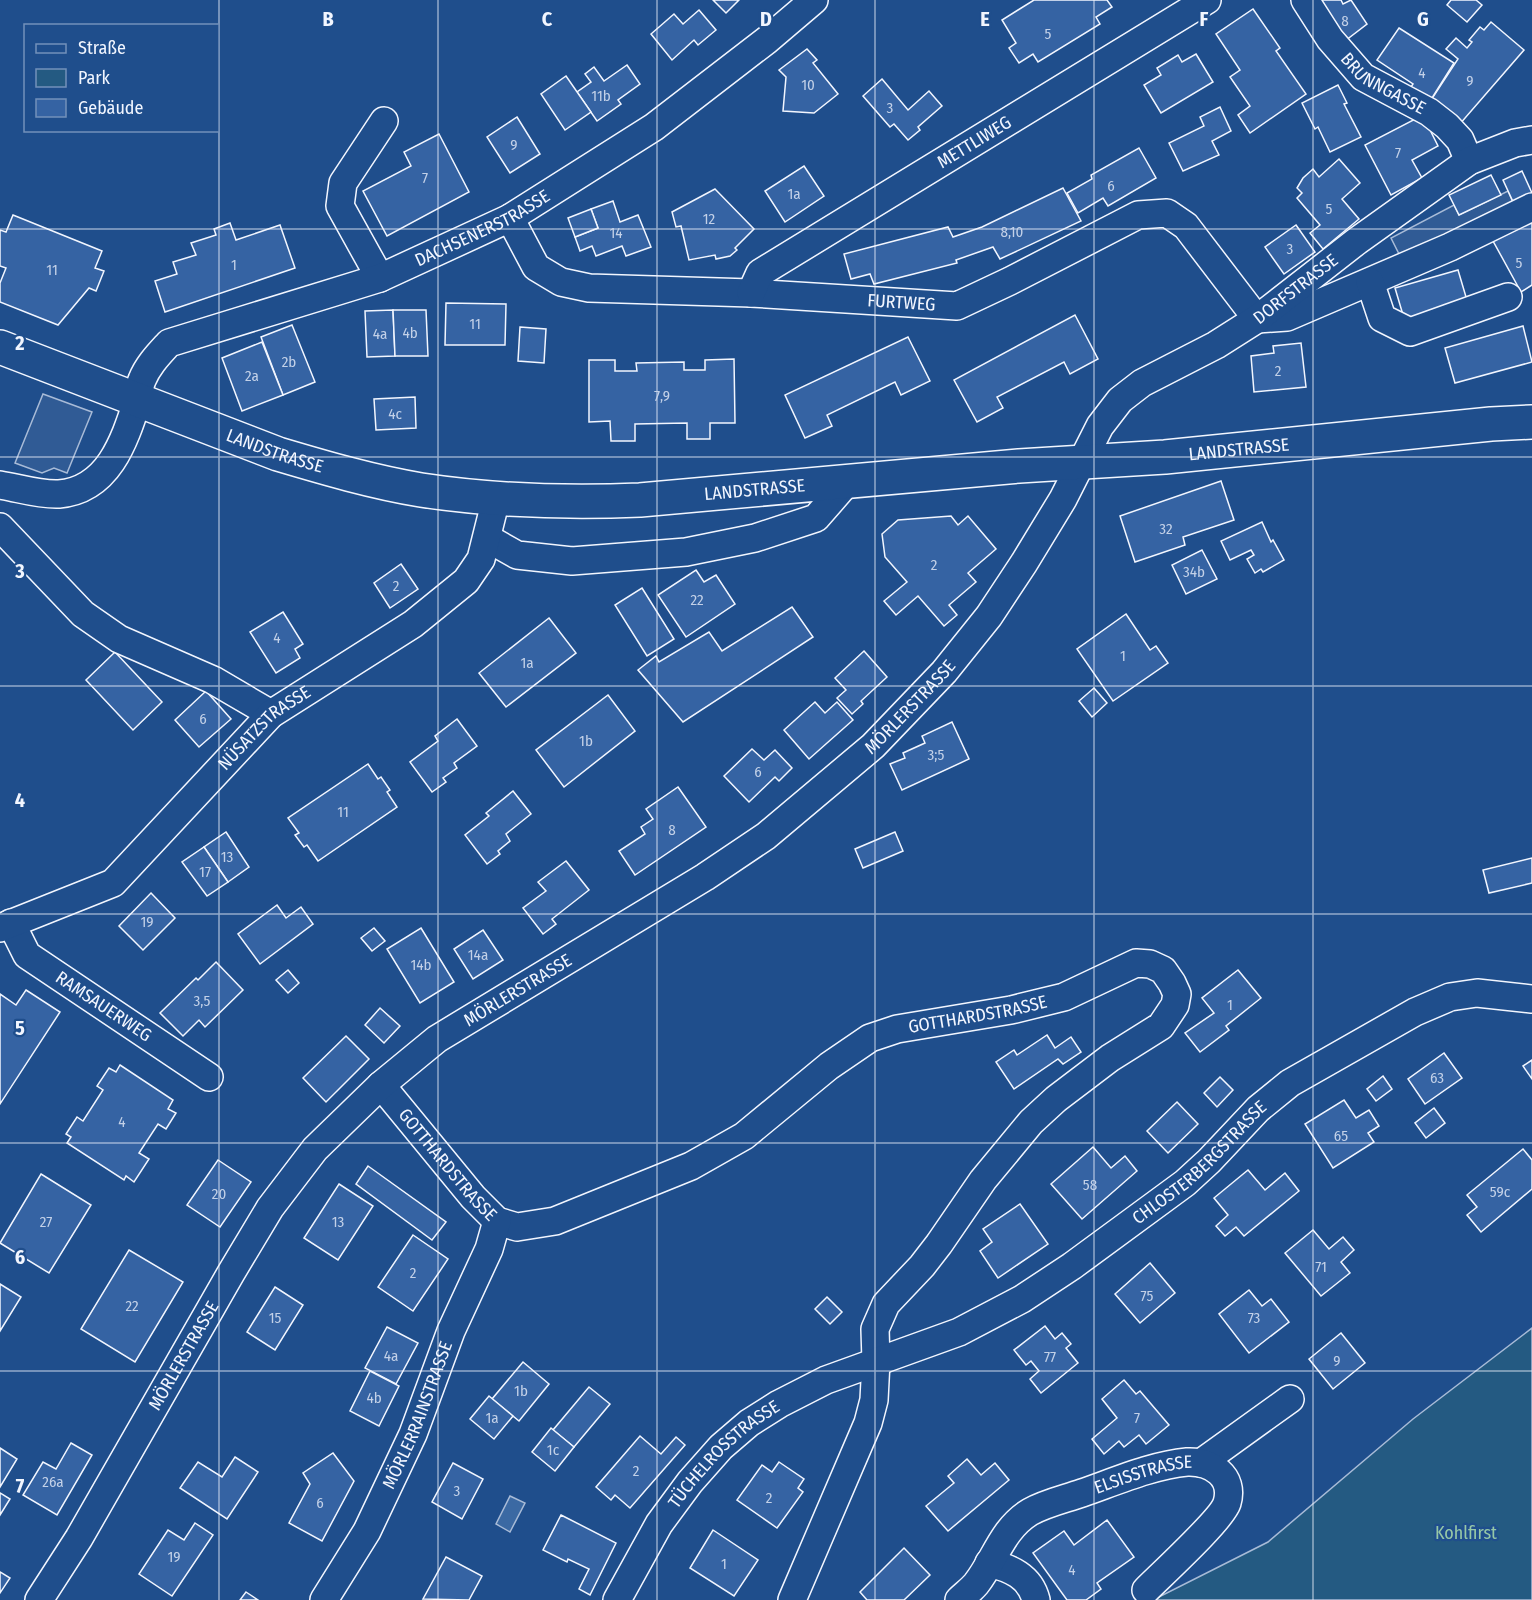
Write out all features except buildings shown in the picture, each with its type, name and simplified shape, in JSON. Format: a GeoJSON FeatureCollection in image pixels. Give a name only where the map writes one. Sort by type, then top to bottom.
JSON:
{"type":"FeatureCollection","features":[{"type":"Feature","properties":{"kind":"main road","name":"LANDSTRASSE"},"geometry":{"type":"LineString","coordinates":[[0,347],[137,401],[316,466],[419,490],[495,499],[579,502],[640,500],[849,480],[1241,450],[1491,424],[1532,422]]}},
{"type":"Feature","properties":{"kind":"street","name":"DACHSENERSTRASSE"},"geometry":{"type":"LineString","coordinates":[[2,485],[40,483],[60,494],[89,484],[103,474],[113,462],[137,401],[142,380],[155,357],[169,342],[380,278],[510,218],[654,127],[814,0]]}},
{"type":"Feature","properties":{"kind":"street","name":"METTLIWEG"},"geometry":{"type":"LineString","coordinates":[[751,293],[760,273],[1207,0]]}},
{"type":"Feature","properties":{"kind":"street","name":"BRUNNGASSE"},"geometry":{"type":"LineString","coordinates":[[1305,0],[1330,39],[1363,77],[1429,112],[1447,126],[1460,140],[1469,161]]}},
{"type":"Feature","properties":{"kind":"street"},"geometry":{"type":"LineString","coordinates":[[380,278],[340,206],[343,183],[384,121]]}},
{"type":"Feature","properties":{"kind":"street","name":"DORFSTRASSE"},"geometry":{"type":"LineString","coordinates":[[1081,463],[1100,426],[1120,400],[1142,383],[1216,345],[1257,319],[1357,241],[1469,161],[1515,143],[1532,140]]}},
{"type":"Feature","properties":{"kind":"street"},"geometry":{"type":"LineString","coordinates":[[1257,319],[1287,317],[1450,247],[1532,207]]}},
{"type":"Feature","properties":{"kind":"street","name":"FURTWEG"},"geometry":{"type":"LineString","coordinates":[[510,218],[536,267],[561,282],[589,288],[751,293],[957,306],[1138,215],[1167,213],[1186,226],[1257,319]]}},
{"type":"Feature","properties":{"kind":"street"},"geometry":{"type":"LineString","coordinates":[[1370,282],[1382,318],[1410,332],[1508,297]]}},
{"type":"Feature","properties":{"kind":"street","name":"MÖRLERSTRASSE"},"geometry":{"type":"LineString","coordinates":[[39,1600],[79,1538],[270,1208],[315,1149],[381,1085],[437,1039],[705,878],[766,836],[873,746],[944,672],[988,616],[1063,499],[1081,463]]}},
{"type":"Feature","properties":{"kind":"street"},"geometry":{"type":"LineString","coordinates":[[487,538],[517,555],[572,561],[686,552],[755,538],[816,518],[849,480]]}},
{"type":"Feature","properties":{"kind":"street"},"geometry":{"type":"LineString","coordinates":[[0,514],[2,485]]}},
{"type":"Feature","properties":{"kind":"street","name":"NÜSATZSTRASSE"},"geometry":{"type":"LineString","coordinates":[[5,926],[113,883],[272,714],[413,624],[466,582],[481,559],[495,499]]}},
{"type":"Feature","properties":{"kind":"street"},"geometry":{"type":"LineString","coordinates":[[0,527],[83,614],[119,639],[213,680],[272,714]]}},
{"type":"Feature","properties":{"kind":"street","name":"RAMSAUERWEG"},"geometry":{"type":"LineString","coordinates":[[5,926],[27,956],[209,1077]]}},
{"type":"Feature","properties":{"kind":"street","name":"GOTTHARDSTRASSE"},"geometry":{"type":"LineString","coordinates":[[381,1085],[473,1197],[497,1221],[517,1227],[555,1221],[691,1166],[744,1136],[829,1066],[870,1038],[897,1029],[1011,1010],[1064,997],[1136,963],[1150,964],[1163,970],[1173,983],[1177,994],[1170,1015],[1161,1026],[1110,1058],[1056,1099],[1009,1147],[982,1180],[922,1266],[886,1304],[875,1329],[876,1361]]}},
{"type":"Feature","properties":{"kind":"street","name":"CHLOSTERBERGSTRASSE"},"geometry":{"type":"LineString","coordinates":[[876,1361],[959,1332],[1022,1299],[1072,1266],[1185,1184],[1258,1109],[1290,1083],[1415,1012],[1450,997],[1478,993],[1532,999]]}},
{"type":"Feature","properties":{"kind":"street","name":"MÖRLERRAINSTRASSE"},"geometry":{"type":"LineString","coordinates":[[324,1600],[367,1531],[413,1434],[451,1331],[489,1249],[497,1221]]}},
{"type":"Feature","properties":{"kind":"street"},"geometry":{"type":"LineString","coordinates":[[792,1600],[868,1424],[874,1400],[876,1361]]}},
{"type":"Feature","properties":{"kind":"street","name":"TÜCHELROSSTRASSE"},"geometry":{"type":"LineString","coordinates":[[617,1600],[659,1524],[690,1482],[721,1447],[749,1423],[779,1404],[826,1380],[876,1361]]}},
{"type":"Feature","properties":{"kind":"street"},"geometry":{"type":"LineString","coordinates":[[1202,1463],[1290,1399]]}},
{"type":"Feature","properties":{"kind":"street","name":"ELSISSTRASSE"},"geometry":{"type":"LineString","coordinates":[[959,1600],[975,1585],[1010,1529],[1029,1513],[1042,1506],[1167,1465],[1202,1463],[1215,1467],[1225,1478],[1229,1491],[1227,1505],[1146,1590]]}},
{"type":"Feature","properties":{"kind":"street"},"geometry":{"type":"LineString","coordinates":[[989,1563],[1010,1568],[1024,1579],[1034,1592],[1036,1600]]}},
{"type":"Feature","properties":{"kind":"green space","name":"Kohlfirst"},"geometry":{"type":"Polygon","coordinates":[[[1532,1328],[1532,1600],[1153,1600],[1268,1542],[1413,1419],[1532,1328]]]}},
{"type":"Feature","properties":{"kind":"shaded area"},"geometry":{"type":"Polygon","coordinates":[[[1508,191],[1518,214],[1405,266],[1391,238],[1454,205],[1459,215],[1508,191]]]}},
{"type":"Feature","properties":{"kind":"shaded area"},"geometry":{"type":"Polygon","coordinates":[[[43,394],[92,412],[67,473],[54,468],[42,473],[15,463],[43,394]]]}},
{"type":"Feature","properties":{"kind":"shaded area"},"geometry":{"type":"Polygon","coordinates":[[[510,1496],[525,1503],[510,1532],[496,1524],[510,1496]]]}}]}
